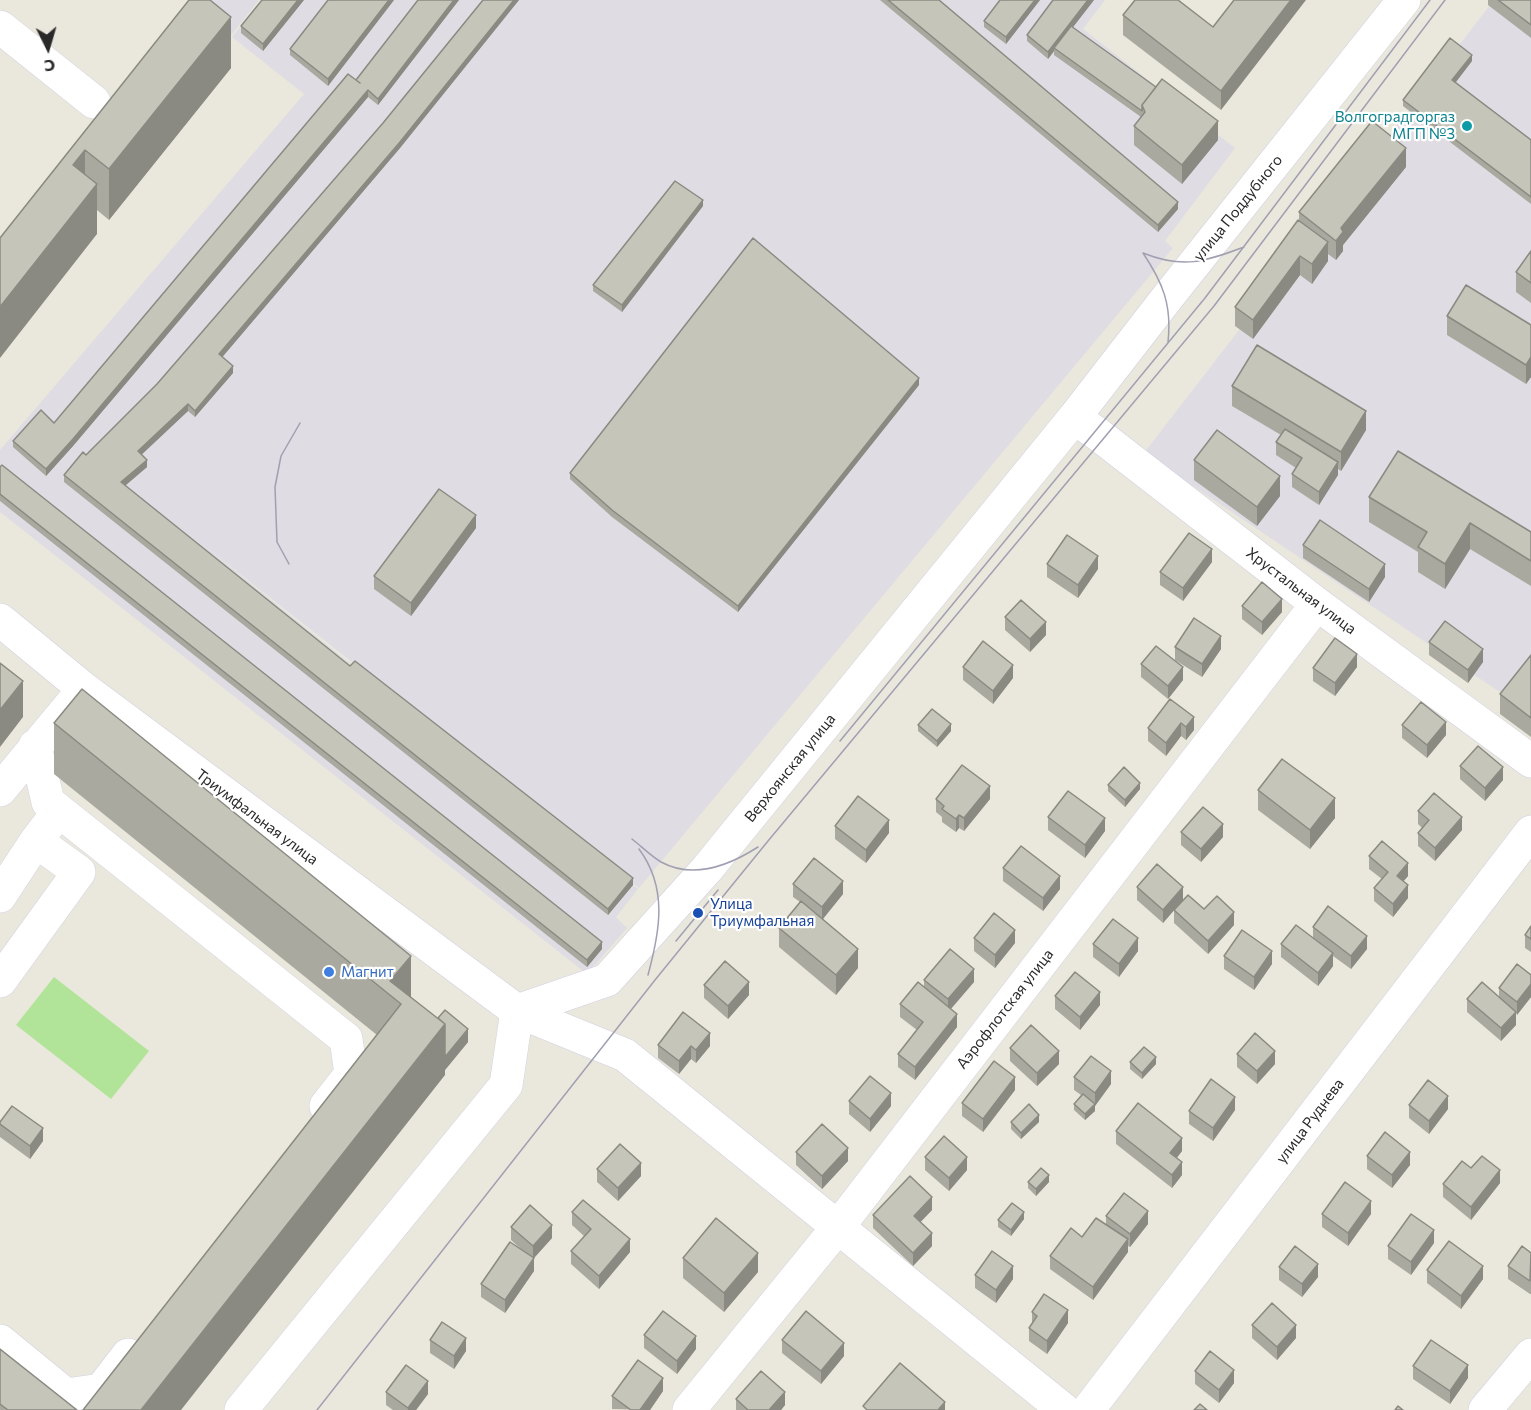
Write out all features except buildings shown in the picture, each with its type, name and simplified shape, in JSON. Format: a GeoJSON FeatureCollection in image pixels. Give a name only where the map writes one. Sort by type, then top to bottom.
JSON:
{"type":"FeatureCollection","features":[{"type":"Feature","properties":{"kind":"street","name":"улица Поддубного"},"geometry":{"type":"LineString","coordinates":[[1074,418],[1404,0]]}},
{"type":"Feature","properties":{"kind":"street"},"geometry":{"type":"LineString","coordinates":[[0,27],[94,102]]}},
{"type":"Feature","properties":{"kind":"street","name":"Хрустальная улица"},"geometry":{"type":"LineString","coordinates":[[1074,418],[1317,604],[1531,761]]}},
{"type":"Feature","properties":{"kind":"street","name":"Верхоянская улица"},"geometry":{"type":"LineString","coordinates":[[518,1011],[607,980],[707,869],[1074,418]]}},
{"type":"Feature","properties":{"kind":"street","name":"Аэрофлотская улица"},"geometry":{"type":"LineString","coordinates":[[689,1410],[837,1227],[1317,604]]}},
{"type":"Feature","properties":{"kind":"street","name":"Триумфальная улица"},"geometry":{"type":"LineString","coordinates":[[0,620],[84,689],[518,1011],[625,1055],[1064,1410]]}},
{"type":"Feature","properties":{"kind":"street"},"geometry":{"type":"LineString","coordinates":[[0,790],[84,689]]}},
{"type":"Feature","properties":{"kind":"street"},"geometry":{"type":"LineString","coordinates":[[35,746],[48,802],[346,1039],[351,1074],[306,1130]]}},
{"type":"Feature","properties":{"kind":"street"},"geometry":{"type":"LineString","coordinates":[[0,896],[59,811]]}},
{"type":"Feature","properties":{"kind":"street","name":"улица Руднева"},"geometry":{"type":"LineString","coordinates":[[1088,1410],[1531,832]]}},
{"type":"Feature","properties":{"kind":"street"},"geometry":{"type":"LineString","coordinates":[[0,981],[80,872],[36,841]]}},
{"type":"Feature","properties":{"kind":"street"},"geometry":{"type":"LineString","coordinates":[[241,1410],[506,1085],[518,1011]]}},
{"type":"Feature","properties":{"kind":"street"},"geometry":{"type":"LineString","coordinates":[[0,1341],[66,1395],[100,1390],[145,1334]]}},
{"type":"Feature","properties":{"kind":"street"},"geometry":{"type":"LineString","coordinates":[[1485,1410],[1531,1354]]}},
{"type":"Feature","properties":{"kind":"shaded area"},"geometry":{"type":"Polygon","coordinates":[[[196,0],[259,0],[232,34],[196,0]]]}},
{"type":"Feature","properties":{"kind":"shaded area"},"geometry":{"type":"Polygon","coordinates":[[[262,0],[1105,0],[1083,29],[1235,148],[1165,241],[1173,248],[639,888],[197,540],[328,646],[638,889],[616,917],[627,928],[587,974],[0,512],[0,450],[304,94],[232,37],[262,0]]]}},
{"type":"Feature","properties":{"kind":"shaded area"},"geometry":{"type":"Polygon","coordinates":[[[1494,0],[1531,0],[1531,713],[1144,453],[1494,0]]]}},
{"type":"Feature","properties":{"kind":"green space"},"geometry":{"type":"Polygon","coordinates":[[[54,977],[149,1051],[111,1099],[16,1025],[54,977]]]}},
{"type":"Feature","properties":{"kind":"tram line"},"geometry":{"type":"LineString","coordinates":[[840,741],[1205,298],[1430,0]]}},
{"type":"Feature","properties":{"kind":"tram line"},"geometry":{"type":"LineString","coordinates":[[317,1410],[655,980],[1214,306],[1445,0]]}},
{"type":"Feature","properties":{"kind":"tram line"},"geometry":{"type":"LineString","coordinates":[[1143,253],[1170,261],[1194,262],[1217,257],[1244,247]]}},
{"type":"Feature","properties":{"kind":"tram line"},"geometry":{"type":"LineString","coordinates":[[1143,253],[1156,274],[1167,305],[1168,342]]}},
{"type":"Feature","properties":{"kind":"tram line"},"geometry":{"type":"LineString","coordinates":[[289,564],[277,542],[275,487],[281,456],[300,423]]}},
{"type":"Feature","properties":{"kind":"tram line"},"geometry":{"type":"LineString","coordinates":[[632,839],[661,862],[686,870],[699,870],[724,864],[758,847]]}},
{"type":"Feature","properties":{"kind":"tram line"},"geometry":{"type":"LineString","coordinates":[[639,849],[648,864],[658,894],[658,926],[648,975]]}},
{"type":"Feature","properties":{"kind":"tram line"},"geometry":{"type":"LineString","coordinates":[[676,941],[718,890]]}},
{"type":"Feature","properties":{"kind":"place","name":"Волгоградгоргаз МГП №3"},"geometry":{"type":"Point","coordinates":[1467,126]}},
{"type":"Feature","properties":{"kind":"place","name":"Улица Триумфальная"},"geometry":{"type":"Point","coordinates":[698,913]}},
{"type":"Feature","properties":{"kind":"place","name":"Магнит"},"geometry":{"type":"Point","coordinates":[329,972]}}]}
